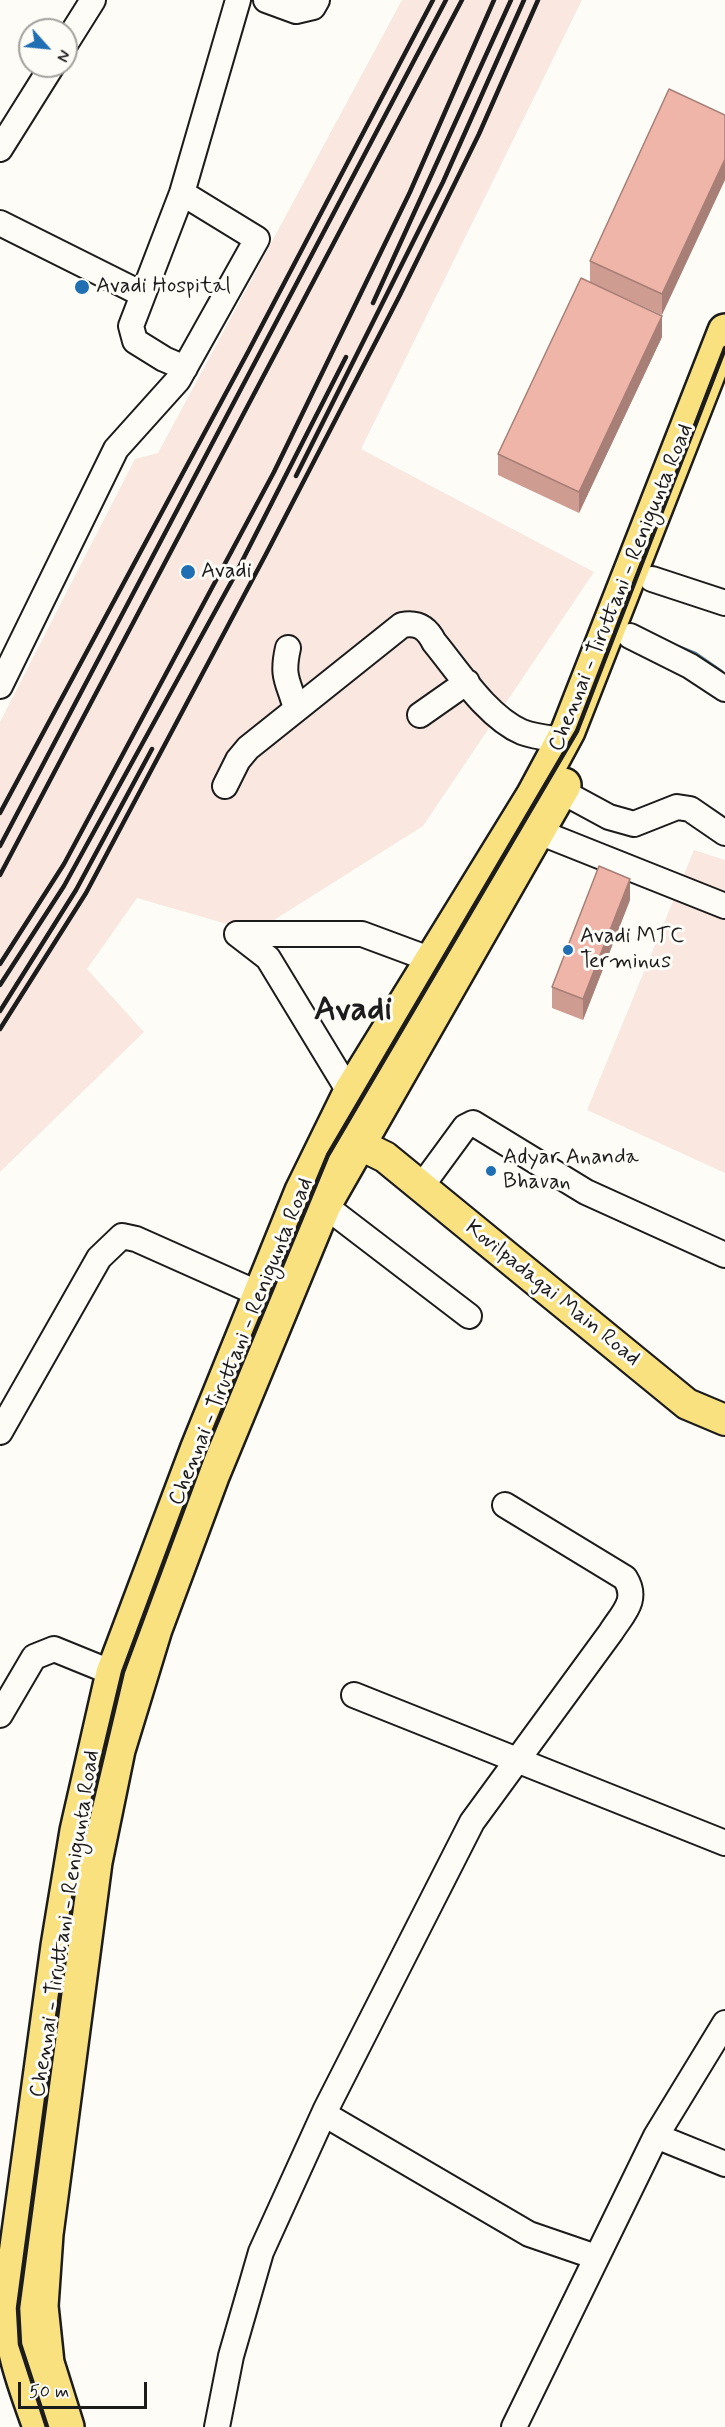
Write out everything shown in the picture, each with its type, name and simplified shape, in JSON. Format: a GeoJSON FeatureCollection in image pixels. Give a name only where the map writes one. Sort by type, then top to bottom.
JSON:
{"type":"FeatureCollection","features":[{"type":"Feature","properties":{"kind":"highway","name":"Chennai - Tiruttani - Renigunta Road"},"geometry":{"type":"LineString","coordinates":[[67,2427],[46,2363],[41,2306],[71,1947],[77,1831],[112,1672],[197,1450],[271,1299],[313,1198],[358,1144],[527,828],[603,644],[725,331]]}},
{"type":"Feature","properties":{"kind":"highway","name":"Chennai - Tiruttani - Renigunta Road"},"geometry":{"type":"LineString","coordinates":[[358,1144],[350,1093],[432,960],[527,828],[561,791],[588,742],[725,389]]}},
{"type":"Feature","properties":{"kind":"highway","name":"Chennai - Tiruttani - Renigunta Road"},"geometry":{"type":"LineString","coordinates":[[40,2427],[18,2365],[10,2310],[14,2265],[36,2121],[71,1947],[95,1862],[118,1750],[155,1629],[212,1476],[271,1299]]}},
{"type":"Feature","properties":{"kind":"main road","name":"Kovilpadagai Main Road"},"geometry":{"type":"LineString","coordinates":[[358,1144],[421,1187],[687,1404],[725,1420]]}},
{"type":"Feature","properties":{"kind":"street"},"geometry":{"type":"LineString","coordinates":[[78,24],[93,0]]}},
{"type":"Feature","properties":{"kind":"street"},"geometry":{"type":"LineString","coordinates":[[185,368],[164,359],[135,341],[131,326],[141,294],[182,193],[238,0]]}},
{"type":"Feature","properties":{"kind":"street"},"geometry":{"type":"LineString","coordinates":[[266,0],[296,11],[313,7],[317,0]]}},
{"type":"Feature","properties":{"kind":"street"},"geometry":{"type":"LineString","coordinates":[[0,149],[44,78]]}},
{"type":"Feature","properties":{"kind":"street"},"geometry":{"type":"LineString","coordinates":[[0,686],[116,449],[178,380],[257,239],[182,193]]}},
{"type":"Feature","properties":{"kind":"street"},"geometry":{"type":"LineString","coordinates":[[0,223],[141,294]]}},
{"type":"Feature","properties":{"kind":"street"},"geometry":{"type":"LineString","coordinates":[[652,579],[725,603]]}},
{"type":"Feature","properties":{"kind":"street"},"geometry":{"type":"LineString","coordinates":[[225,786],[238,760],[248,748],[402,625],[411,623],[423,628],[486,706],[508,724],[537,737],[563,740]]}},
{"type":"Feature","properties":{"kind":"street"},"geometry":{"type":"LineString","coordinates":[[630,636],[690,666],[725,688]]}},
{"type":"Feature","properties":{"kind":"street"},"geometry":{"type":"LineString","coordinates":[[288,648],[284,669],[286,686],[296,709]]}},
{"type":"Feature","properties":{"kind":"street"},"geometry":{"type":"LineString","coordinates":[[420,715],[467,682]]}},
{"type":"Feature","properties":{"kind":"street"},"geometry":{"type":"LineString","coordinates":[[561,791],[609,818],[634,824],[677,807],[690,809],[725,833]]}},
{"type":"Feature","properties":{"kind":"street"},"geometry":{"type":"LineString","coordinates":[[527,828],[725,906]]}},
{"type":"Feature","properties":{"kind":"street"},"geometry":{"type":"LineString","coordinates":[[350,1093],[268,958],[237,934],[363,933],[432,960]]}},
{"type":"Feature","properties":{"kind":"street"},"geometry":{"type":"LineString","coordinates":[[421,1187],[465,1127],[473,1123],[586,1192],[725,1255]]}},
{"type":"Feature","properties":{"kind":"street"},"geometry":{"type":"LineString","coordinates":[[313,1198],[469,1316]]}},
{"type":"Feature","properties":{"kind":"street"},"geometry":{"type":"LineString","coordinates":[[0,1432],[99,1258],[122,1236],[136,1239],[271,1299]]}},
{"type":"Feature","properties":{"kind":"street"},"geometry":{"type":"LineString","coordinates":[[217,2427],[231,2356],[261,2252],[324,2114],[472,1822],[611,1632],[630,1601],[631,1588],[625,1578],[506,1505]]}},
{"type":"Feature","properties":{"kind":"street"},"geometry":{"type":"LineString","coordinates":[[0,1715],[34,1657],[54,1648],[112,1672]]}},
{"type":"Feature","properties":{"kind":"street"},"geometry":{"type":"LineString","coordinates":[[354,1695],[725,1843]]}},
{"type":"Feature","properties":{"kind":"street"},"geometry":{"type":"LineString","coordinates":[[514,2427],[656,2136],[725,2023]]}},
{"type":"Feature","properties":{"kind":"street"},"geometry":{"type":"LineString","coordinates":[[324,2114],[529,2234],[596,2257]]}},
{"type":"Feature","properties":{"kind":"street"},"geometry":{"type":"LineString","coordinates":[[656,2136],[725,2164]]}},
{"type":"Feature","properties":{"kind":"shaded area"},"geometry":{"type":"Polygon","coordinates":[[[402,0],[582,0],[361,449],[594,572],[423,826],[255,932],[137,898],[87,969],[144,1032],[0,1172],[0,722],[135,459],[158,453],[402,0]]]}},
{"type":"Feature","properties":{"kind":"shaded area"},"geometry":{"type":"Polygon","coordinates":[[[694,850],[725,860],[725,1173],[587,1110],[694,850]]]}},
{"type":"Feature","properties":{"kind":"building"},"geometry":{"type":"Polygon","coordinates":[[[669,89],[725,115],[725,159],[662,294],[590,261],[669,89]]]}},
{"type":"Feature","properties":{"kind":"building"},"geometry":{"type":"Polygon","coordinates":[[[581,278],[662,316],[579,492],[498,454],[581,278]]]}},
{"type":"Feature","properties":{"kind":"building"},"geometry":{"type":"Polygon","coordinates":[[[599,866],[630,879],[583,999],[552,987],[599,866]]]}},
{"type":"Feature","properties":{"kind":"waterway"},"geometry":{"type":"LineString","coordinates":[[680,648],[695,654],[721,672]]}},
{"type":"Feature","properties":{"kind":"railway"},"geometry":{"type":"LineString","coordinates":[[0,813],[248,352],[433,0]]}},
{"type":"Feature","properties":{"kind":"railway"},"geometry":{"type":"LineString","coordinates":[[0,846],[446,0]]}},
{"type":"Feature","properties":{"kind":"railway"},"geometry":{"type":"LineString","coordinates":[[0,875],[462,0]]}},
{"type":"Feature","properties":{"kind":"railway"},"geometry":{"type":"LineString","coordinates":[[0,964],[64,864],[274,472],[410,192],[494,0]]}},
{"type":"Feature","properties":{"kind":"railway"},"geometry":{"type":"LineString","coordinates":[[373,303],[511,0]]}},
{"type":"Feature","properties":{"kind":"railway"},"geometry":{"type":"LineString","coordinates":[[296,476],[443,182],[524,0]]}},
{"type":"Feature","properties":{"kind":"railway"},"geometry":{"type":"LineString","coordinates":[[0,1029],[86,893],[266,554],[400,295],[479,134],[538,0]]}},
{"type":"Feature","properties":{"kind":"railway"},"geometry":{"type":"LineString","coordinates":[[47,2427],[20,2344],[18,2308],[78,1861],[123,1672],[204,1454],[328,1155],[577,731],[725,348]]}},
{"type":"Feature","properties":{"kind":"railway"},"geometry":{"type":"LineString","coordinates":[[0,985],[64,886],[234,577],[346,357]]}},
{"type":"Feature","properties":{"kind":"railway"},"geometry":{"type":"LineString","coordinates":[[0,1011],[76,890],[152,749]]}},
{"type":"Feature","properties":{"kind":"place","name":"Avadi Hospital"},"geometry":{"type":"Point","coordinates":[82,287]}},
{"type":"Feature","properties":{"kind":"place","name":"Avadi"},"geometry":{"type":"Point","coordinates":[188,572]}},
{"type":"Feature","properties":{"kind":"place","name":"Avadi MTC Terminus"},"geometry":{"type":"Point","coordinates":[568,950]}},
{"type":"Feature","properties":{"kind":"place","name":"Adyar Ananda Bhavan"},"geometry":{"type":"Point","coordinates":[491,1171]}},
{"type":"Feature","properties":{"kind":"district","name":"Avadi"},"geometry":{"type":"Point","coordinates":[353,1012]}}]}
